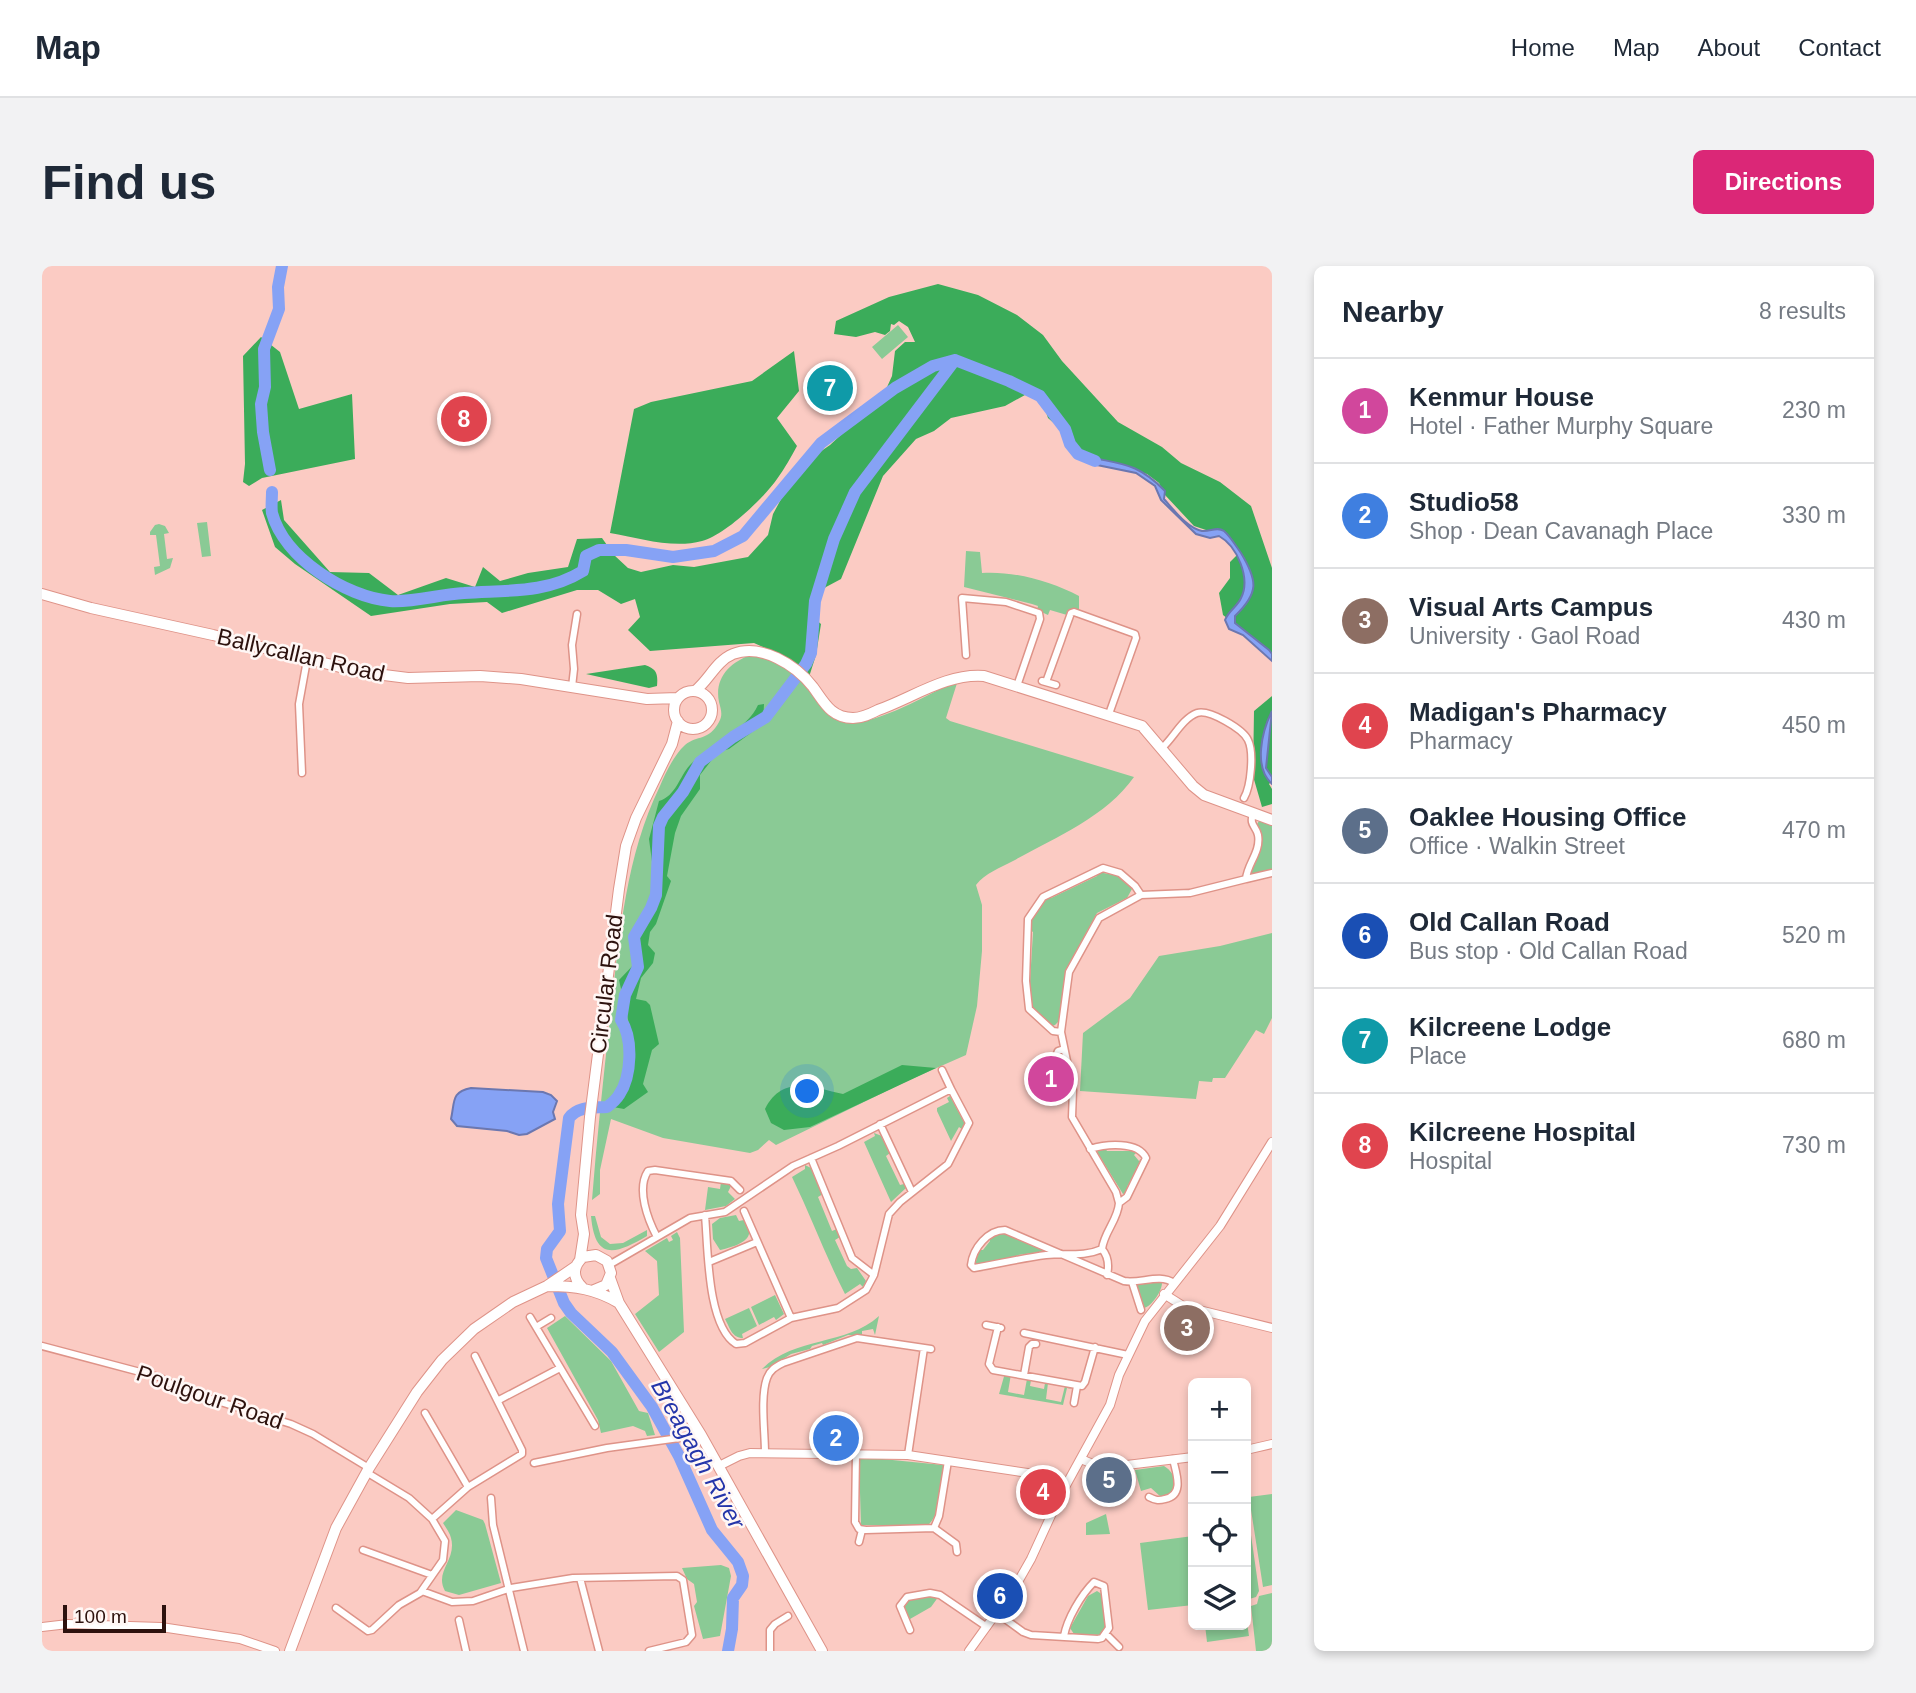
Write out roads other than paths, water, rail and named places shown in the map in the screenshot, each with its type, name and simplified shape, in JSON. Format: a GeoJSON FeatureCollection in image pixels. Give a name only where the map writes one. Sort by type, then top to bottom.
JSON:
{"type":"FeatureCollection","features":[{"type":"Feature","properties":{"kind":"main road","name":"Ballycallan Road"},"geometry":{"type":"LineString","coordinates":[[42,594],[90,608],[211,634],[360,672],[408,678],[480,676],[521,679],[647,699],[678,698]]}},
{"type":"Feature","properties":{"kind":"main road"},"geometry":{"type":"LineString","coordinates":[[695,729],[678,722],[674,710],[678,698],[695,691],[705,683],[721,663],[735,654],[747,651],[768,654],[788,666],[806,680],[828,709],[849,718],[868,715],[961,676],[984,676],[1133,722],[1149,732],[1193,786],[1204,795],[1272,820]]}},
{"type":"Feature","properties":{"kind":"main road","name":"Circular Road"},"geometry":{"type":"LineString","coordinates":[[672,744],[710,719],[710,686],[721,663]]}},
{"type":"Feature","properties":{"kind":"main road"},"geometry":{"type":"LineString","coordinates":[[695,691],[710,701]]}},
{"type":"Feature","properties":{"kind":"main road","name":"Ballycallan Road"},"geometry":{"type":"LineString","coordinates":[[647,699],[674,710]]}},
{"type":"Feature","properties":{"kind":"main road","name":"Circular Road"},"geometry":{"type":"LineString","coordinates":[[574,1267],[584,1234],[581,1215],[590,1117],[626,846],[646,794],[672,744],[678,722]]}},
{"type":"Feature","properties":{"kind":"main road"},"geometry":{"type":"LineString","coordinates":[[584,1234],[609,1265],[610,1278],[619,1303],[701,1435],[822,1651]]}},
{"type":"Feature","properties":{"kind":"main road"},"geometry":{"type":"LineString","coordinates":[[290,1651],[336,1528],[367,1470],[417,1392],[442,1360],[474,1329],[503,1309],[550,1285],[591,1255],[600,1256]]}},
{"type":"Feature","properties":{"kind":"main road"},"geometry":{"type":"LineString","coordinates":[[574,1267],[576,1286]]}},
{"type":"Feature","properties":{"kind":"main road"},"geometry":{"type":"LineString","coordinates":[[594,1290],[602,1288],[610,1278]]}},
{"type":"Feature","properties":{"kind":"main road"},"geometry":{"type":"LineString","coordinates":[[550,1285],[594,1290],[619,1303]]}},
{"type":"Feature","properties":{"kind":"street"},"geometry":{"type":"LineString","coordinates":[[966,654],[962,598],[1006,602],[1039,613],[1040,619],[1017,686]]}},
{"type":"Feature","properties":{"kind":"street"},"geometry":{"type":"LineString","coordinates":[[1056,685],[1044,681],[1071,613],[1135,634],[1136,638],[1109,714]]}},
{"type":"Feature","properties":{"kind":"street"},"geometry":{"type":"LineString","coordinates":[[572,687],[572,645],[576,614]]}},
{"type":"Feature","properties":{"kind":"street"},"geometry":{"type":"LineString","coordinates":[[302,773],[299,704],[307,660]]}},
{"type":"Feature","properties":{"kind":"street"},"geometry":{"type":"LineString","coordinates":[[1163,747],[1199,712],[1219,717],[1248,737],[1250,786],[1244,798]]}},
{"type":"Feature","properties":{"kind":"street"},"geometry":{"type":"LineString","coordinates":[[1247,879],[1247,872],[1257,853],[1258,835],[1252,825],[1253,814]]}},
{"type":"Feature","properties":{"kind":"street"},"geometry":{"type":"LineString","coordinates":[[1061,1032],[1053,1031],[1029,1009],[1028,919],[1043,897],[1103,868],[1120,873],[1141,895]]}},
{"type":"Feature","properties":{"kind":"street"},"geometry":{"type":"LineString","coordinates":[[1107,1275],[1103,1241],[1118,1212],[1119,1203],[1116,1192],[1072,1117],[1073,1090],[1061,1032],[1069,972],[1099,918],[1141,895],[1189,893],[1272,873]]}},
{"type":"Feature","properties":{"kind":"street"},"geometry":{"type":"LineString","coordinates":[[1064,1049],[1056,1053],[1063,1091],[1073,1090]]}},
{"type":"Feature","properties":{"kind":"street"},"geometry":{"type":"LineString","coordinates":[[705,1215],[713,1304],[729,1340],[736,1345],[745,1343],[791,1318],[838,1308],[866,1290],[874,1275],[889,1214],[948,1164],[969,1126],[942,1070]]}},
{"type":"Feature","properties":{"kind":"street"},"geometry":{"type":"LineString","coordinates":[[609,1265],[690,1219],[725,1212],[793,1166],[951,1089]]}},
{"type":"Feature","properties":{"kind":"street"},"geometry":{"type":"LineString","coordinates":[[880,1124],[912,1192]]}},
{"type":"Feature","properties":{"kind":"street"},"geometry":{"type":"LineString","coordinates":[[969,1651],[1025,1569],[1066,1485],[1110,1405],[1128,1355],[1144,1323],[1164,1294],[1220,1226],[1272,1142]]}},
{"type":"Feature","properties":{"kind":"street"},"geometry":{"type":"LineString","coordinates":[[1090,1149],[1136,1147],[1143,1151],[1145,1163],[1127,1197],[1119,1203]]}},
{"type":"Feature","properties":{"kind":"street"},"geometry":{"type":"LineString","coordinates":[[811,1158],[852,1258],[874,1275]]}},
{"type":"Feature","properties":{"kind":"street"},"geometry":{"type":"LineString","coordinates":[[657,1237],[647,1214],[644,1177],[648,1171],[732,1181],[740,1190]]}},
{"type":"Feature","properties":{"kind":"street"},"geometry":{"type":"LineString","coordinates":[[744,1211],[791,1318]]}},
{"type":"Feature","properties":{"kind":"street"},"geometry":{"type":"LineString","coordinates":[[1102,1249],[1094,1253],[1068,1255],[1044,1255],[974,1268],[971,1265],[977,1249],[988,1236],[1005,1230],[1068,1255],[1107,1275],[1132,1282],[1162,1278],[1174,1283]]}},
{"type":"Feature","properties":{"kind":"street"},"geometry":{"type":"LineString","coordinates":[[709,1262],[757,1242]]}},
{"type":"Feature","properties":{"kind":"street"},"geometry":{"type":"LineString","coordinates":[[1132,1282],[1141,1310]]}},
{"type":"Feature","properties":{"kind":"street"},"geometry":{"type":"LineString","coordinates":[[1164,1294],[1183,1306],[1272,1328]]}},
{"type":"Feature","properties":{"kind":"street"},"geometry":{"type":"LineString","coordinates":[[530,1317],[595,1426]]}},
{"type":"Feature","properties":{"kind":"street"},"geometry":{"type":"LineString","coordinates":[[536,1327],[551,1318]]}},
{"type":"Feature","properties":{"kind":"street"},"geometry":{"type":"LineString","coordinates":[[986,1325],[1000,1328],[990,1367],[1077,1386],[1082,1386],[1085,1382],[1094,1347]]}},
{"type":"Feature","properties":{"kind":"street"},"geometry":{"type":"LineString","coordinates":[[1024,1333],[1128,1355]]}},
{"type":"Feature","properties":{"kind":"street"},"geometry":{"type":"LineString","coordinates":[[765,1453],[765,1388],[767,1377],[773,1368],[857,1338],[927,1349],[908,1455]]}},
{"type":"Feature","properties":{"kind":"street"},"geometry":{"type":"LineString","coordinates":[[1024,1375],[1029,1347],[1036,1345]]}},
{"type":"Feature","properties":{"kind":"street","name":"Poulgour Road"},"geometry":{"type":"LineString","coordinates":[[42,1346],[159,1377],[182,1391],[291,1424],[313,1434],[409,1498],[432,1519]]}},
{"type":"Feature","properties":{"kind":"street"},"geometry":{"type":"LineString","coordinates":[[336,1608],[368,1631],[399,1605],[422,1591],[446,1552],[442,1534],[432,1519],[468,1487],[523,1452],[475,1356]]}},
{"type":"Feature","properties":{"kind":"street"},"geometry":{"type":"LineString","coordinates":[[499,1401],[560,1368]]}},
{"type":"Feature","properties":{"kind":"street"},"geometry":{"type":"LineString","coordinates":[[1074,1404],[1077,1386]]}},
{"type":"Feature","properties":{"kind":"street"},"geometry":{"type":"LineString","coordinates":[[425,1413],[468,1487]]}},
{"type":"Feature","properties":{"kind":"street"},"geometry":{"type":"LineString","coordinates":[[534,1463],[545,1459],[701,1435]]}},
{"type":"Feature","properties":{"kind":"street"},"geometry":{"type":"LineString","coordinates":[[1251,1449],[1272,1444]]}},
{"type":"Feature","properties":{"kind":"street"},"geometry":{"type":"LineString","coordinates":[[719,1466],[739,1455],[765,1453],[908,1455],[1041,1475],[1066,1485]]}},
{"type":"Feature","properties":{"kind":"street"},"geometry":{"type":"LineString","coordinates":[[856,1453],[856,1526],[862,1530],[934,1528],[956,1544],[957,1552]]}},
{"type":"Feature","properties":{"kind":"street"},"geometry":{"type":"LineString","coordinates":[[1082,1459],[1102,1468],[1188,1458]]}},
{"type":"Feature","properties":{"kind":"street"},"geometry":{"type":"LineString","coordinates":[[1149,1497],[1161,1500],[1176,1493],[1178,1487],[1173,1459]]}},
{"type":"Feature","properties":{"kind":"street"},"geometry":{"type":"LineString","coordinates":[[934,1528],[939,1516],[948,1461]]}},
{"type":"Feature","properties":{"kind":"street"},"geometry":{"type":"LineString","coordinates":[[491,1498],[493,1525],[524,1651]]}},
{"type":"Feature","properties":{"kind":"street"},"geometry":{"type":"LineString","coordinates":[[859,1542],[862,1530]]}},
{"type":"Feature","properties":{"kind":"street"},"geometry":{"type":"LineString","coordinates":[[363,1550],[432,1575]]}},
{"type":"Feature","properties":{"kind":"street"},"geometry":{"type":"LineString","coordinates":[[422,1591],[452,1602],[473,1601],[508,1589],[580,1578],[672,1576],[683,1580],[692,1635],[686,1642],[649,1651]]}},
{"type":"Feature","properties":{"kind":"street"},"geometry":{"type":"LineString","coordinates":[[580,1578],[599,1651]]}},
{"type":"Feature","properties":{"kind":"street"},"geometry":{"type":"LineString","coordinates":[[997,1613],[1029,1634],[1098,1639],[1106,1634],[1109,1628],[1106,1590],[1099,1583],[1094,1582],[1088,1588],[1070,1620],[1065,1636]]}},
{"type":"Feature","properties":{"kind":"street"},"geometry":{"type":"LineString","coordinates":[[910,1630],[900,1600],[930,1593],[940,1595],[987,1627]]}},
{"type":"Feature","properties":{"kind":"street"},"geometry":{"type":"LineString","coordinates":[[770,1651],[769,1630],[788,1616]]}},
{"type":"Feature","properties":{"kind":"street"},"geometry":{"type":"LineString","coordinates":[[459,1620],[467,1651]]}},
{"type":"Feature","properties":{"kind":"street"},"geometry":{"type":"LineString","coordinates":[[42,1627],[68,1624],[161,1627],[240,1639],[275,1651]]}},
{"type":"Feature","properties":{"kind":"street"},"geometry":{"type":"LineString","coordinates":[[1106,1634],[1119,1647]]}},
{"type":"Feature","properties":{"kind":"water"},"geometry":{"type":"Polygon","coordinates":[[[1081,455],[1126,465],[1145,474],[1165,491],[1164,499],[1191,526],[1202,531],[1219,529],[1226,533],[1241,553],[1253,579],[1252,593],[1235,616],[1235,623],[1269,650],[1272,661],[1243,635],[1229,629],[1225,620],[1244,590],[1240,563],[1226,541],[1219,536],[1210,538],[1196,534],[1161,500],[1155,486],[1136,473],[1097,465],[1080,457],[1081,455]]]}},
{"type":"Feature","properties":{"kind":"water"},"geometry":{"type":"Polygon","coordinates":[[[1272,711],[1266,768],[1272,777],[1272,784],[1263,768],[1261,749],[1272,711]]]}},
{"type":"Feature","properties":{"kind":"water"},"geometry":{"type":"Polygon","coordinates":[[[471,1088],[543,1092],[557,1101],[553,1112],[555,1119],[527,1134],[519,1135],[507,1131],[457,1126],[451,1119],[455,1098],[460,1092],[471,1088]]]}},
{"type":"Feature","properties":{"kind":"waterway","name":"Breagagh River"},"geometry":{"type":"LineString","coordinates":[[270,470],[261,404],[265,387],[264,349],[279,309],[278,287],[282,266]]}},
{"type":"Feature","properties":{"kind":"waterway","name":"Breagagh River"},"geometry":{"type":"LineString","coordinates":[[272,492],[272,513],[279,530],[303,560],[336,583],[355,592],[373,598],[399,601],[555,584],[583,571],[586,556],[599,550],[626,550],[673,557],[714,551],[743,536],[821,443],[895,388],[933,366],[955,360],[1040,396],[1065,429],[1070,444],[1078,454],[1095,461]]}},
{"type":"Feature","properties":{"kind":"waterway","name":"Breagagh River"},"geometry":{"type":"LineString","coordinates":[[728,1651],[733,1598],[742,1585],[743,1576],[738,1562],[712,1530],[679,1456],[652,1407],[612,1352],[571,1313],[564,1303],[546,1258],[547,1249],[560,1231],[558,1204],[569,1118],[581,1110],[607,1107],[618,1097],[626,1078],[629,1047],[621,1020],[625,995],[638,967],[634,937],[656,895],[659,826],[663,817],[683,792],[700,762],[766,717],[806,664],[811,653],[815,601],[834,539],[855,492],[955,360]]}},
{"type":"Feature","properties":{"kind":"place","name":"Kilcreene Lodge"},"geometry":{"type":"Point","coordinates":[830,388]}},
{"type":"Feature","properties":{"kind":"place","name":"Kilcreene Hospital"},"geometry":{"type":"Point","coordinates":[464,419]}},
{"type":"Feature","properties":{"kind":"place","name":"Kenmur House"},"geometry":{"type":"Point","coordinates":[1051,1079]}},
{"type":"Feature","properties":{"kind":"place","name":"Visual Arts Campus"},"geometry":{"type":"Point","coordinates":[1187,1328]}},
{"type":"Feature","properties":{"kind":"place","name":"Studio58"},"geometry":{"type":"Point","coordinates":[836,1438]}},
{"type":"Feature","properties":{"kind":"place","name":"Oaklee Housing Office"},"geometry":{"type":"Point","coordinates":[1109,1480]}},
{"type":"Feature","properties":{"kind":"place","name":"Madigan's Pharmacy"},"geometry":{"type":"Point","coordinates":[1043,1492]}},
{"type":"Feature","properties":{"kind":"place","name":"Old Callan Road"},"geometry":{"type":"Point","coordinates":[1000,1596]}}]}
